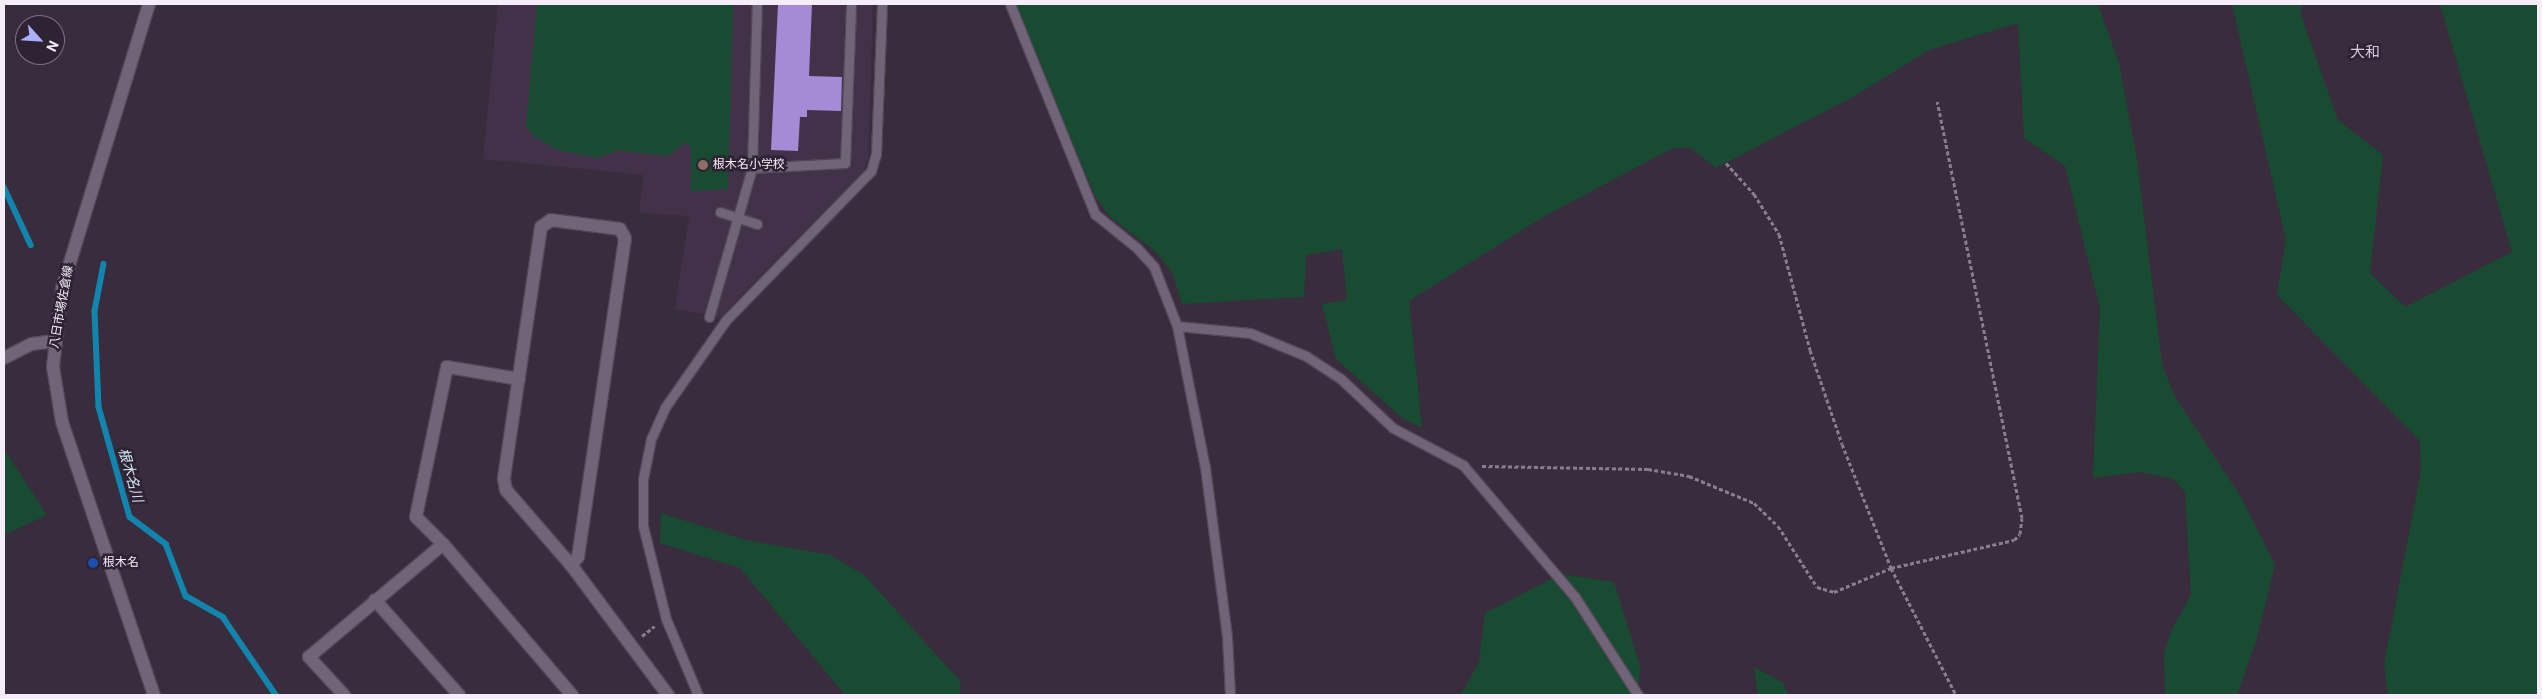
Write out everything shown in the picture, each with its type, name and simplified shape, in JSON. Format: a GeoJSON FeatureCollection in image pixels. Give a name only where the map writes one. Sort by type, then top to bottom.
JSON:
{"type":"FeatureCollection","features":[{"type":"Feature","properties":{"kind":"street","name":"八日市場佐倉線"},"geometry":{"type":"LineString","coordinates":[[148,4],[62,289],[54,341],[54,385],[62,422],[154,695]]}},
{"type":"Feature","properties":{"kind":"street"},"geometry":{"type":"LineString","coordinates":[[571,565],[578,556],[625,238],[620,229],[551,220],[541,227],[504,479],[506,490],[571,565],[668,695]]}},
{"type":"Feature","properties":{"kind":"street"},"geometry":{"type":"LineString","coordinates":[[4,358],[32,344],[54,341]]}},
{"type":"Feature","properties":{"kind":"street"},"geometry":{"type":"LineString","coordinates":[[519,379],[447,367],[416,517],[444,544],[572,695]]}},
{"type":"Feature","properties":{"kind":"street"},"geometry":{"type":"LineString","coordinates":[[344,695],[309,657],[444,544]]}},
{"type":"Feature","properties":{"kind":"street"},"geometry":{"type":"LineString","coordinates":[[375,600],[458,695]]}},
{"type":"Feature","properties":{"kind":"lane"},"geometry":{"type":"LineString","coordinates":[[709,317],[752,168],[757,4]]}},
{"type":"Feature","properties":{"kind":"lane"},"geometry":{"type":"LineString","coordinates":[[752,168],[845,164],[851,4]]}},
{"type":"Feature","properties":{"kind":"lane"},"geometry":{"type":"LineString","coordinates":[[698,695],[666,619],[643,526],[643,479],[651,439],[666,406],[726,320],[871,171],[876,154],[882,4]]}},
{"type":"Feature","properties":{"kind":"lane"},"geometry":{"type":"LineString","coordinates":[[1010,4],[1095,214],[1137,248],[1154,267],[1177,326],[1205,467],[1227,637],[1230,695]]}},
{"type":"Feature","properties":{"kind":"lane"},"geometry":{"type":"LineString","coordinates":[[720,212],[757,224]]}},
{"type":"Feature","properties":{"kind":"lane"},"geometry":{"type":"LineString","coordinates":[[1177,326],[1250,333],[1306,356],[1341,379],[1393,428],[1464,465],[1575,597],[1638,695]]}},
{"type":"Feature","properties":{"kind":"path"},"geometry":{"type":"LineString","coordinates":[[1464,465],[1648,469],[1689,476],[1754,503],[1778,526],[1818,587],[1834,592],[1892,568],[2001,545],[2014,540],[2022,528],[1937,102]]}},
{"type":"Feature","properties":{"kind":"path"},"geometry":{"type":"LineString","coordinates":[[1726,163],[1754,194],[1779,234],[1810,350],[1842,444],[1892,568],[1956,695]]}},
{"type":"Feature","properties":{"kind":"path"},"geometry":{"type":"LineString","coordinates":[[631,645],[666,619]]}},
{"type":"Feature","properties":{"kind":"shaded area","name":"根木名小学校"},"geometry":{"type":"Polygon","coordinates":[[[498,4],[873,4],[868,159],[864,170],[720,317],[675,309],[689,216],[639,213],[644,175],[483,159],[498,4]]]}},
{"type":"Feature","properties":{"kind":"green space"},"geometry":{"type":"Polygon","coordinates":[[[537,4],[733,4],[728,189],[691,191],[691,147],[686,142],[668,156],[618,150],[598,158],[558,150],[535,137],[526,127],[537,4]]]}},
{"type":"Feature","properties":{"kind":"green space"},"geometry":{"type":"Polygon","coordinates":[[[1015,4],[2098,4],[2119,63],[2137,159],[2162,364],[2174,395],[2241,497],[2275,565],[2256,641],[2237,695],[2165,695],[2164,653],[2172,629],[2191,595],[2185,492],[2173,479],[2140,472],[2093,478],[2100,308],[2065,166],[2024,138],[2018,23],[1929,50],[1853,97],[1716,168],[1691,148],[1673,148],[1543,217],[1409,301],[1422,428],[1402,418],[1336,359],[1322,304],[1347,300],[1342,249],[1306,255],[1304,297],[1182,304],[1172,272],[1156,252],[1109,216],[1095,196],[1015,4]]]}},
{"type":"Feature","properties":{"kind":"green space"},"geometry":{"type":"Polygon","coordinates":[[[2232,4],[2302,4],[2301,15],[2338,120],[2383,155],[2370,273],[2405,307],[2512,252],[2440,4],[2538,4],[2538,695],[2388,695],[2384,665],[2421,471],[2420,441],[2277,295],[2286,240],[2232,4]]]}},
{"type":"Feature","properties":{"kind":"green space"},"geometry":{"type":"Polygon","coordinates":[[[4,449],[47,515],[4,535],[4,449]]]}},
{"type":"Feature","properties":{"kind":"green space"},"geometry":{"type":"Polygon","coordinates":[[[661,513],[746,540],[830,555],[864,575],[961,682],[959,695],[845,695],[740,568],[660,543],[661,513]]]}},
{"type":"Feature","properties":{"kind":"green space"},"geometry":{"type":"Polygon","coordinates":[[[1561,574],[1614,582],[1640,666],[1638,695],[1461,695],[1479,662],[1485,613],[1561,574]]]}},
{"type":"Feature","properties":{"kind":"green space"},"geometry":{"type":"Polygon","coordinates":[[[1754,667],[1783,683],[1788,695],[1758,695],[1754,667]]]}},
{"type":"Feature","properties":{"kind":"building"},"geometry":{"type":"Polygon","coordinates":[[[778,4],[812,4],[809,76],[842,77],[841,111],[807,110],[807,117],[800,117],[798,151],[771,150],[778,4]]]}},
{"type":"Feature","properties":{"kind":"waterway","name":"根木名川"},"geometry":{"type":"LineString","coordinates":[[4,187],[31,245]]}},
{"type":"Feature","properties":{"kind":"waterway","name":"根木名川"},"geometry":{"type":"LineString","coordinates":[[104,264],[95,311],[99,407],[130,517],[166,544],[186,596],[223,617],[276,695]]}},
{"type":"Feature","properties":{"kind":"place","name":"根木名小学校"},"geometry":{"type":"Point","coordinates":[703,165]}},
{"type":"Feature","properties":{"kind":"place","name":"根木名"},"geometry":{"type":"Point","coordinates":[93,563]}},
{"type":"Feature","properties":{"kind":"district","name":"大和"},"geometry":{"type":"Point","coordinates":[2365,53]}}]}
